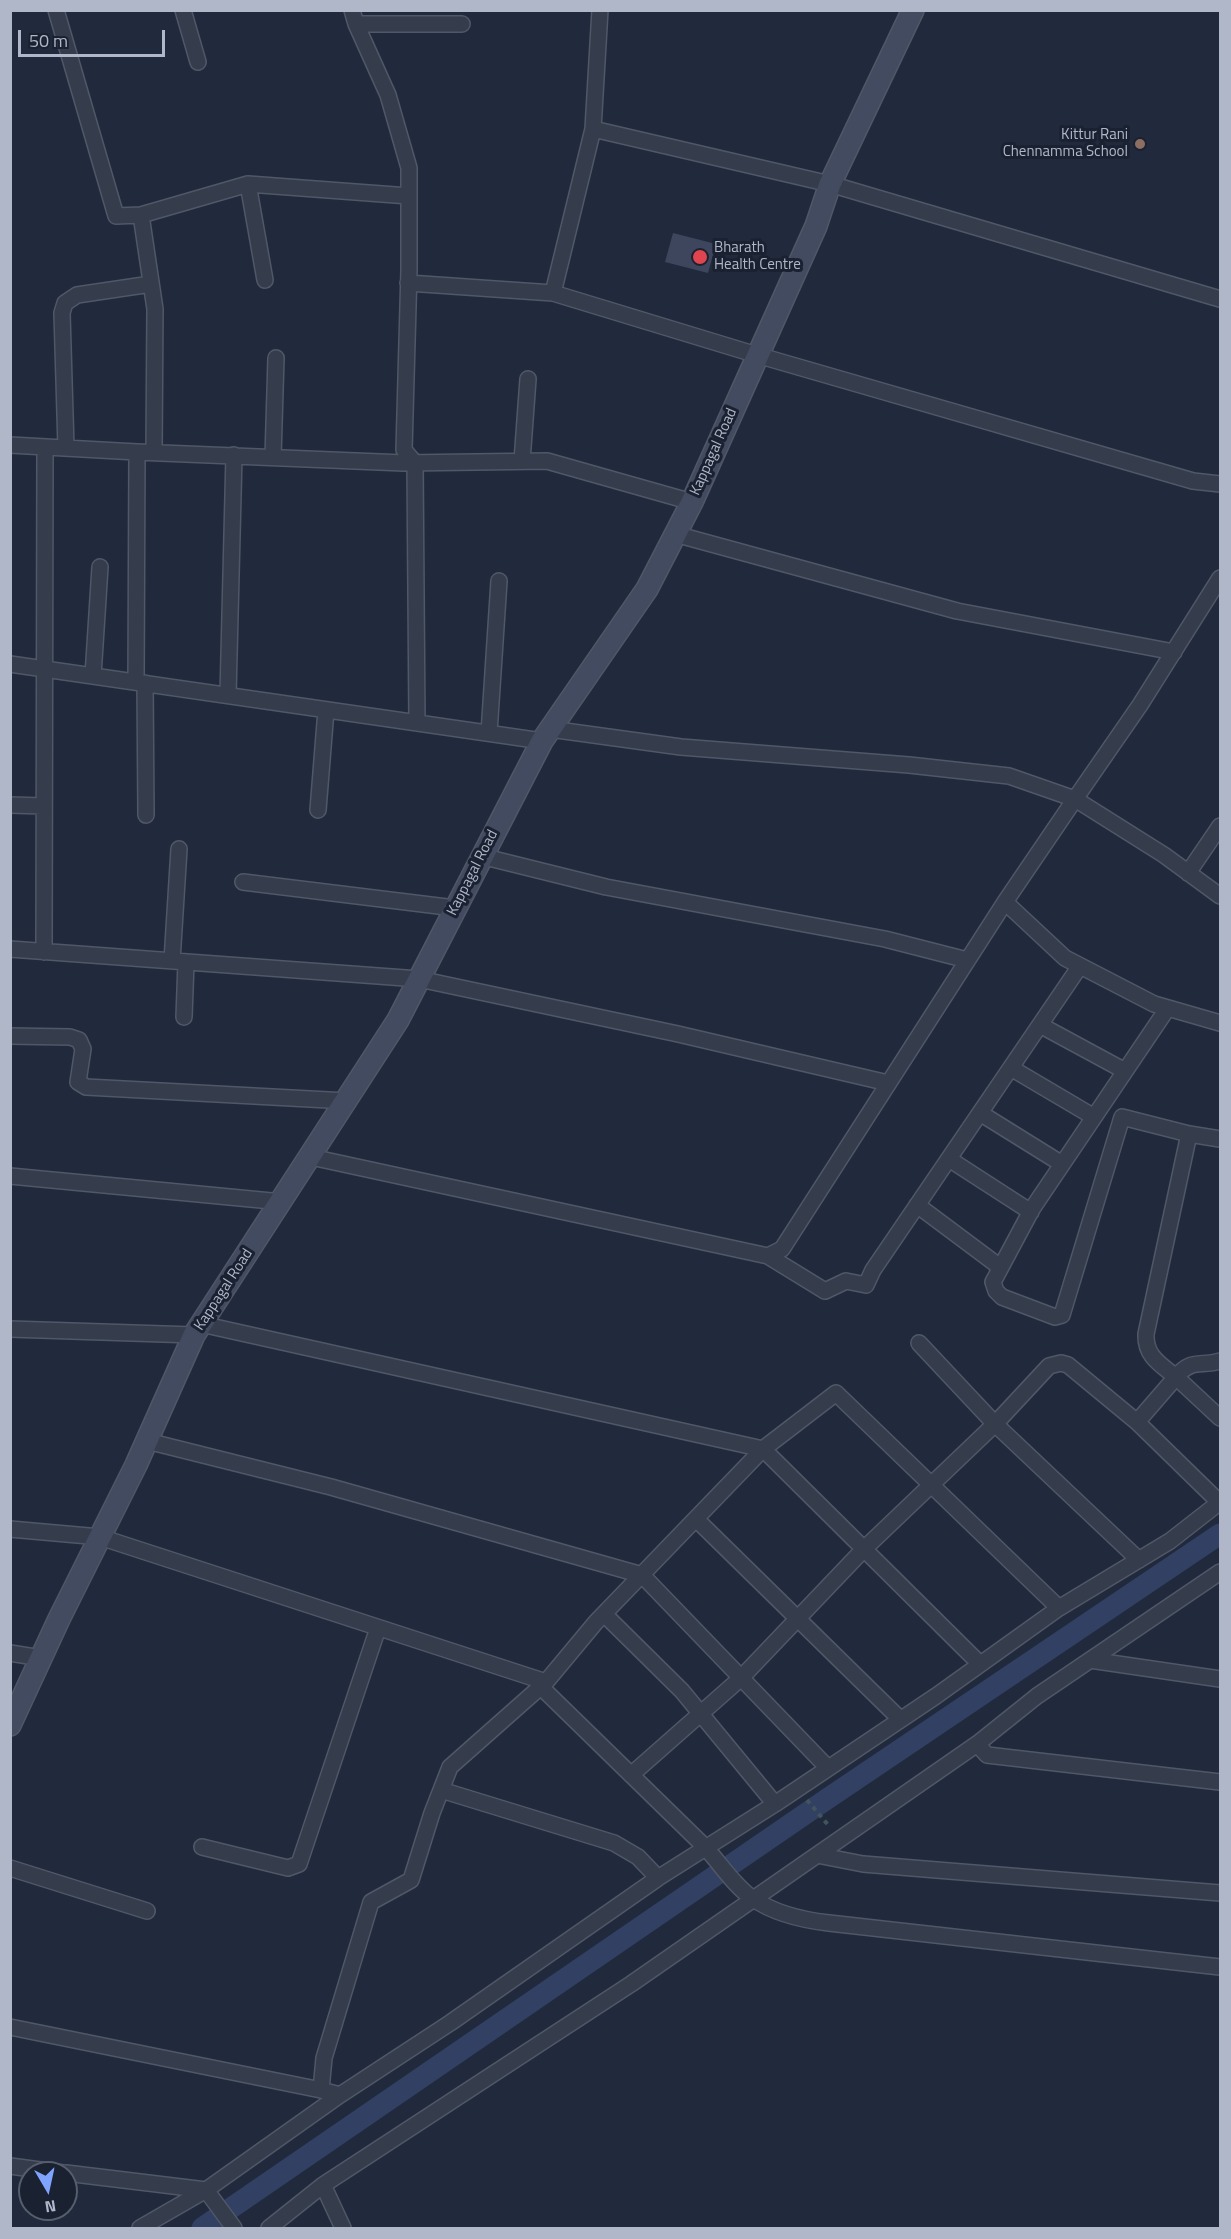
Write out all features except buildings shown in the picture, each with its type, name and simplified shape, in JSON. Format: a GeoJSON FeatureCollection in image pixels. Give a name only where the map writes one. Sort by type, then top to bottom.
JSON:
{"type":"FeatureCollection","features":[{"type":"Feature","properties":{"kind":"main road","name":"Kappagal Road"},"geometry":{"type":"LineString","coordinates":[[10,1725],[198,1330],[398,1020],[546,735],[646,589],[692,502],[816,226],[830,184],[913,10]]}},
{"type":"Feature","properties":{"kind":"street"},"geometry":{"type":"LineString","coordinates":[[56,10],[116,216],[141,215],[248,184],[409,196]]}},
{"type":"Feature","properties":{"kind":"street"},"geometry":{"type":"LineString","coordinates":[[183,10],[198,62]]}},
{"type":"Feature","properties":{"kind":"street"},"geometry":{"type":"LineString","coordinates":[[554,294],[593,129],[600,10]]}},
{"type":"Feature","properties":{"kind":"street"},"geometry":{"type":"LineString","coordinates":[[417,723],[415,463],[404,450],[409,168],[388,95],[354,17],[462,24]]}},
{"type":"Feature","properties":{"kind":"street"},"geometry":{"type":"LineString","coordinates":[[593,129],[830,184],[1221,299]]}},
{"type":"Feature","properties":{"kind":"street"},"geometry":{"type":"LineString","coordinates":[[248,184],[265,280]]}},
{"type":"Feature","properties":{"kind":"street"},"geometry":{"type":"LineString","coordinates":[[141,215],[155,309],[154,452]]}},
{"type":"Feature","properties":{"kind":"street"},"geometry":{"type":"LineString","coordinates":[[408,283],[554,294],[1193,481],[1221,484]]}},
{"type":"Feature","properties":{"kind":"street"},"geometry":{"type":"LineString","coordinates":[[66,448],[62,313],[65,303],[77,295],[151,284]]}},
{"type":"Feature","properties":{"kind":"street"},"geometry":{"type":"LineString","coordinates":[[273,457],[276,358]]}},
{"type":"Feature","properties":{"kind":"street"},"geometry":{"type":"LineString","coordinates":[[522,461],[528,379]]}},
{"type":"Feature","properties":{"kind":"street"},"geometry":{"type":"LineString","coordinates":[[10,445],[137,453],[415,463],[548,460],[692,502]]}},
{"type":"Feature","properties":{"kind":"street"},"geometry":{"type":"LineString","coordinates":[[44,952],[45,447]]}},
{"type":"Feature","properties":{"kind":"street"},"geometry":{"type":"LineString","coordinates":[[137,453],[140,682],[146,815]]}},
{"type":"Feature","properties":{"kind":"street"},"geometry":{"type":"LineString","coordinates":[[228,695],[234,455]]}},
{"type":"Feature","properties":{"kind":"street"},"geometry":{"type":"LineString","coordinates":[[675,534],[957,611],[1174,652]]}},
{"type":"Feature","properties":{"kind":"street"},"geometry":{"type":"LineString","coordinates":[[93,676],[100,567]]}},
{"type":"Feature","properties":{"kind":"street"},"geometry":{"type":"LineString","coordinates":[[768,1256],[782,1248],[1005,902],[1221,579]]}},
{"type":"Feature","properties":{"kind":"street"},"geometry":{"type":"LineString","coordinates":[[489,733],[499,581]]}},
{"type":"Feature","properties":{"kind":"street"},"geometry":{"type":"LineString","coordinates":[[10,664],[489,733],[546,735],[909,765],[1009,776],[1075,799],[1221,896]]}},
{"type":"Feature","properties":{"kind":"street"},"geometry":{"type":"LineString","coordinates":[[318,810],[326,710]]}},
{"type":"Feature","properties":{"kind":"street"},"geometry":{"type":"LineString","coordinates":[[10,805],[44,806]]}},
{"type":"Feature","properties":{"kind":"street"},"geometry":{"type":"LineString","coordinates":[[1188,873],[1221,826]]}},
{"type":"Feature","properties":{"kind":"street"},"geometry":{"type":"LineString","coordinates":[[179,849],[179,961],[184,1017]]}},
{"type":"Feature","properties":{"kind":"street"},"geometry":{"type":"LineString","coordinates":[[482,856],[606,887],[885,939],[968,960]]}},
{"type":"Feature","properties":{"kind":"street"},"geometry":{"type":"LineString","coordinates":[[243,882],[455,908]]}},
{"type":"Feature","properties":{"kind":"street"},"geometry":{"type":"LineString","coordinates":[[1005,902],[1065,958],[1167,1009],[1221,1023]]}},
{"type":"Feature","properties":{"kind":"street"},"geometry":{"type":"LineString","coordinates":[[10,950],[419,979],[678,1034],[888,1083]]}},
{"type":"Feature","properties":{"kind":"street"},"geometry":{"type":"LineString","coordinates":[[311,1157],[768,1256],[825,1291],[846,1281],[866,1286],[873,1270],[1080,966]]}},
{"type":"Feature","properties":{"kind":"street"},"geometry":{"type":"LineString","coordinates":[[1122,1117],[1062,1315],[1055,1317],[1002,1297],[996,1291],[993,1282],[1030,1212],[1167,1009]]}},
{"type":"Feature","properties":{"kind":"street"},"geometry":{"type":"LineString","coordinates":[[1040,1025],[1125,1071]]}},
{"type":"Feature","properties":{"kind":"street"},"geometry":{"type":"LineString","coordinates":[[10,1036],[70,1037],[79,1040],[83,1049],[78,1082],[86,1087],[347,1101]]}},
{"type":"Feature","properties":{"kind":"street"},"geometry":{"type":"LineString","coordinates":[[1011,1068],[1096,1113],[1122,1117],[1188,1134],[1221,1139]]}},
{"type":"Feature","properties":{"kind":"street"},"geometry":{"type":"LineString","coordinates":[[980,1113],[1062,1164]]}},
{"type":"Feature","properties":{"kind":"street"},"geometry":{"type":"LineString","coordinates":[[1188,1134],[1146,1334],[1146,1347],[1152,1357],[1221,1418]]}},
{"type":"Feature","properties":{"kind":"street"},"geometry":{"type":"LineString","coordinates":[[949,1159],[1030,1212]]}},
{"type":"Feature","properties":{"kind":"street"},"geometry":{"type":"LineString","coordinates":[[10,1176],[282,1202]]}},
{"type":"Feature","properties":{"kind":"street"},"geometry":{"type":"LineString","coordinates":[[918,1205],[1000,1267]]}},
{"type":"Feature","properties":{"kind":"street"},"geometry":{"type":"LineString","coordinates":[[10,1329],[198,1330],[763,1449],[980,1664]]}},
{"type":"Feature","properties":{"kind":"street"},"geometry":{"type":"LineString","coordinates":[[919,1343],[995,1424],[1139,1560]]}},
{"type":"Feature","properties":{"kind":"street"},"geometry":{"type":"LineString","coordinates":[[1137,1422],[1183,1368],[1221,1361]]}},
{"type":"Feature","properties":{"kind":"street"},"geometry":{"type":"LineString","coordinates":[[140,2229],[206,2190],[340,2095],[450,2023],[658,1878],[709,1852],[774,1804],[1059,1608],[1170,1541],[1220,1503],[1137,1422],[1068,1365],[1061,1363],[1049,1366],[995,1424],[864,1549],[741,1677],[631,1775]]}},
{"type":"Feature","properties":{"kind":"street"},"geometry":{"type":"LineString","coordinates":[[321,2090],[324,2058],[371,1902],[411,1881],[450,1767],[544,1684],[604,1614],[763,1449],[836,1393],[1059,1608]]}},
{"type":"Feature","properties":{"kind":"street"},"geometry":{"type":"LineString","coordinates":[[147,1441],[331,1487],[642,1575],[828,1768]]}},
{"type":"Feature","properties":{"kind":"street"},"geometry":{"type":"LineString","coordinates":[[696,1519],[900,1719]]}},
{"type":"Feature","properties":{"kind":"street"},"geometry":{"type":"LineString","coordinates":[[10,1529],[100,1537],[544,1684],[748,1894],[799,1919],[1221,1967]]}},
{"type":"Feature","properties":{"kind":"street"},"geometry":{"type":"LineString","coordinates":[[269,2229],[323,2185],[631,1984],[748,1894],[817,1855],[977,1744],[1036,1696],[1221,1572]]}},
{"type":"Feature","properties":{"kind":"street"},"geometry":{"type":"LineString","coordinates":[[604,1614],[682,1691],[774,1804]]}},
{"type":"Feature","properties":{"kind":"street"},"geometry":{"type":"LineString","coordinates":[[202,1847],[288,1868],[299,1864],[378,1628]]}},
{"type":"Feature","properties":{"kind":"street"},"geometry":{"type":"LineString","coordinates":[[10,1653],[41,1658]]}},
{"type":"Feature","properties":{"kind":"street"},"geometry":{"type":"LineString","coordinates":[[1090,1660],[1221,1679]]}},
{"type":"Feature","properties":{"kind":"street"},"geometry":{"type":"LineString","coordinates":[[977,1744],[987,1755],[1221,1782]]}},
{"type":"Feature","properties":{"kind":"street"},"geometry":{"type":"LineString","coordinates":[[441,1790],[614,1843],[638,1857],[658,1878]]}},
{"type":"Feature","properties":{"kind":"street"},"geometry":{"type":"LineString","coordinates":[[817,1855],[863,1864],[1221,1893]]}},
{"type":"Feature","properties":{"kind":"street"},"geometry":{"type":"LineString","coordinates":[[10,1868],[147,1911]]}},
{"type":"Feature","properties":{"kind":"street"},"geometry":{"type":"LineString","coordinates":[[10,2027],[340,2095]]}},
{"type":"Feature","properties":{"kind":"street"},"geometry":{"type":"LineString","coordinates":[[78,2175],[206,2190],[234,2228]]}},
{"type":"Feature","properties":{"kind":"street"},"geometry":{"type":"LineString","coordinates":[[323,2185],[343,2229]]}},
{"type":"Feature","properties":{"kind":"path"},"geometry":{"type":"LineString","coordinates":[[798,1788],[840,1839]]}},
{"type":"Feature","properties":{"kind":"waterway"},"geometry":{"type":"LineString","coordinates":[[202,2228],[827,1799],[1220,1534]]}},
{"type":"Feature","properties":{"kind":"place","name":"Kittur Rani Chennamma School"},"geometry":{"type":"Point","coordinates":[1140,144]}},
{"type":"Feature","properties":{"kind":"place","name":"Bharath Health Centre"},"geometry":{"type":"Point","coordinates":[700,257]}}]}
